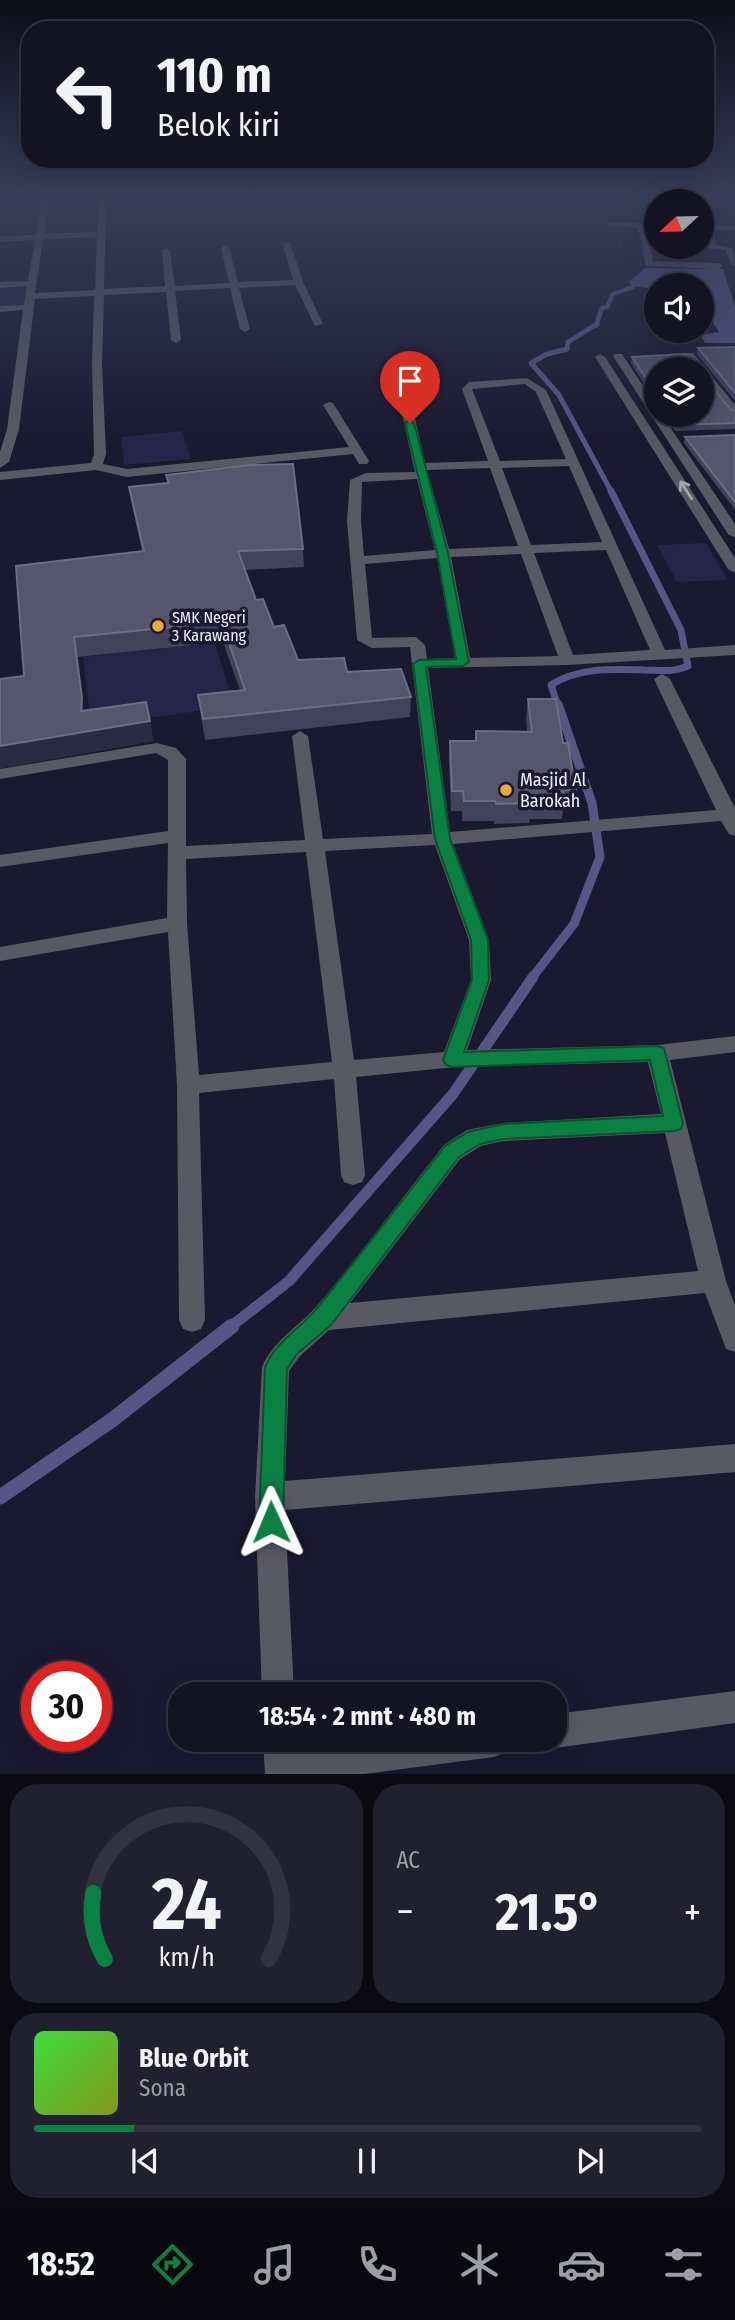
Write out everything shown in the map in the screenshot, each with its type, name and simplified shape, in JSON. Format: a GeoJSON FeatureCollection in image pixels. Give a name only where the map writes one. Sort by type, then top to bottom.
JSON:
{"type":"FeatureCollection","features":[{"type":"Feature","properties":{"kind":"street"},"geometry":{"type":"LineString","coordinates":[[0,464],[4,463],[13,429],[18,374],[34,278]]}},
{"type":"Feature","properties":{"kind":"street"},"geometry":{"type":"LineString","coordinates":[[96,467],[100,454],[97,365],[98,278]]}},
{"type":"Feature","properties":{"kind":"street"},"geometry":{"type":"LineString","coordinates":[[169,278],[176,340]]}},
{"type":"Feature","properties":{"kind":"street"},"geometry":{"type":"LineString","coordinates":[[234,278],[245,330]]}},
{"type":"Feature","properties":{"kind":"street"},"geometry":{"type":"LineString","coordinates":[[298,278],[318,324]]}},
{"type":"Feature","properties":{"kind":"street"},"geometry":{"type":"LineString","coordinates":[[0,309],[31,301],[98,292],[299,282]]}},
{"type":"Feature","properties":{"kind":"street"},"geometry":{"type":"LineString","coordinates":[[0,285],[33,283]]}},
{"type":"Feature","properties":{"kind":"street"},"geometry":{"type":"LineString","coordinates":[[618,356],[644,396]]}},
{"type":"Feature","properties":{"kind":"street"},"geometry":{"type":"LineString","coordinates":[[600,357],[735,569]]}},
{"type":"Feature","properties":{"kind":"street"},"geometry":{"type":"LineString","coordinates":[[567,660],[467,389],[469,385],[477,382],[527,381],[536,385],[664,654]]}},
{"type":"Feature","properties":{"kind":"street"},"geometry":{"type":"LineString","coordinates":[[714,386],[735,412]]}},
{"type":"Feature","properties":{"kind":"street"},"geometry":{"type":"LineString","coordinates":[[404,396],[443,553],[463,662]]}},
{"type":"Feature","properties":{"kind":"street"},"geometry":{"type":"LineString","coordinates":[[329,405],[367,467]]}},
{"type":"Feature","properties":{"kind":"street"},"geometry":{"type":"LineString","coordinates":[[667,427],[678,438],[734,530]]}},
{"type":"Feature","properties":{"kind":"street"},"geometry":{"type":"LineString","coordinates":[[652,439],[678,438]]}},
{"type":"Feature","properties":{"kind":"street"},"geometry":{"type":"LineString","coordinates":[[0,476],[96,467],[127,473],[357,450]]}},
{"type":"Feature","properties":{"kind":"street"},"geometry":{"type":"LineString","coordinates":[[454,1059],[481,980],[479,940],[442,839],[415,642],[372,643],[365,640],[360,560],[354,522],[356,480],[421,471],[573,462]]}},
{"type":"Feature","properties":{"kind":"street"},"geometry":{"type":"LineString","coordinates":[[711,529],[734,530]]}},
{"type":"Feature","properties":{"kind":"street"},"geometry":{"type":"LineString","coordinates":[[360,560],[443,553],[611,546]]}},
{"type":"Feature","properties":{"kind":"street"},"geometry":{"type":"LineString","coordinates":[[419,664],[567,660],[735,650]]}},
{"type":"Feature","properties":{"kind":"street"},"geometry":{"type":"LineString","coordinates":[[0,861],[177,845],[314,845],[442,839],[614,824],[732,819],[662,679]]}},
{"type":"Feature","properties":{"kind":"street"},"geometry":{"type":"LineString","coordinates":[[300,736],[344,1069],[353,1175]]}},
{"type":"Feature","properties":{"kind":"street"},"geometry":{"type":"LineString","coordinates":[[0,774],[157,748],[170,752],[177,759],[177,923],[188,1085],[192,1320]]}},
{"type":"Feature","properties":{"kind":"street"},"geometry":{"type":"LineString","coordinates":[[0,954],[177,923]]}},
{"type":"Feature","properties":{"kind":"street"},"geometry":{"type":"LineString","coordinates":[[188,1085],[454,1059],[657,1053],[735,1044]]}},
{"type":"Feature","properties":{"kind":"street"},"geometry":{"type":"LineString","coordinates":[[657,1053],[713,1281],[735,1340]]}},
{"type":"Feature","properties":{"kind":"street"},"geometry":{"type":"LineString","coordinates":[[278,1682],[270,1497],[276,1367],[290,1346],[323,1318],[452,1152],[475,1137],[503,1132],[674,1123]]}},
{"type":"Feature","properties":{"kind":"street"},"geometry":{"type":"LineString","coordinates":[[323,1318],[713,1281]]}},
{"type":"Feature","properties":{"kind":"street"},"geometry":{"type":"LineString","coordinates":[[270,1497],[735,1458]]}},
{"type":"Feature","properties":{"kind":"street"},"geometry":{"type":"LineString","coordinates":[[567,1729],[735,1707]]}},
{"type":"Feature","properties":{"kind":"street"},"geometry":{"type":"LineString","coordinates":[[281,1760],[366,1752]]}},
{"type":"Feature","properties":{"kind":"shaded area"},"geometry":{"type":"Polygon","coordinates":[[[634,278],[644,278],[644,288],[631,286],[629,282],[634,278]]]}},
{"type":"Feature","properties":{"kind":"shaded area"},"geometry":{"type":"Polygon","coordinates":[[[714,278],[726,278],[735,306],[735,343],[714,343],[714,333],[719,332],[714,324],[714,278]]]}},
{"type":"Feature","properties":{"kind":"shaded area"},"geometry":{"type":"Polygon","coordinates":[[[34,283],[30,307],[0,309],[0,285],[34,283]]]}},
{"type":"Feature","properties":{"kind":"shaded area"},"geometry":{"type":"Polygon","coordinates":[[[182,431],[191,459],[124,465],[121,437],[182,431]]]}},
{"type":"Feature","properties":{"kind":"shaded area"},"geometry":{"type":"Polygon","coordinates":[[[706,543],[728,580],[677,582],[657,545],[706,543]]]}},
{"type":"Feature","properties":{"kind":"shaded area"},"geometry":{"type":"Polygon","coordinates":[[[215,643],[234,706],[91,726],[83,657],[215,643]]]}},
{"type":"Feature","properties":{"kind":"building"},"geometry":{"type":"Polygon","coordinates":[[[735,347],[735,393],[714,367],[714,357],[705,357],[698,348],[735,347]]]}},
{"type":"Feature","properties":{"kind":"building"},"geometry":{"type":"Polygon","coordinates":[[[685,354],[688,357],[644,357],[644,376],[632,357],[685,354]]]}},
{"type":"Feature","properties":{"kind":"building"},"geometry":{"type":"Polygon","coordinates":[[[714,389],[730,409],[735,411],[735,423],[714,424],[714,389]]]}},
{"type":"Feature","properties":{"kind":"building"},"geometry":{"type":"Polygon","coordinates":[[[735,435],[735,502],[685,437],[735,435]]]}},
{"type":"Feature","properties":{"kind":"building"},"geometry":{"type":"Polygon","coordinates":[[[293,464],[303,549],[238,551],[256,600],[263,599],[274,627],[284,625],[298,660],[344,658],[347,672],[401,669],[411,697],[203,719],[198,695],[245,690],[222,622],[74,637],[82,698],[81,711],[146,702],[150,721],[0,746],[0,679],[24,676],[16,566],[144,551],[129,487],[169,483],[166,475],[249,465],[293,464]]]}},
{"type":"Feature","properties":{"kind":"building"},"geometry":{"type":"Polygon","coordinates":[[[528,699],[556,699],[563,743],[568,743],[576,791],[563,790],[565,799],[531,799],[531,803],[464,801],[463,791],[452,791],[450,741],[476,741],[476,731],[532,732],[528,699]]]}},
{"type":"Feature","properties":{"kind":"waterway"},"geometry":{"type":"LineString","coordinates":[[597,324],[602,308],[607,307],[613,294],[633,287]]}},
{"type":"Feature","properties":{"kind":"waterway"},"geometry":{"type":"LineString","coordinates":[[597,324],[568,342],[567,349],[547,354],[531,363],[559,395],[612,493]]}},
{"type":"Feature","properties":{"kind":"waterway"},"geometry":{"type":"LineString","coordinates":[[558,706],[551,685],[573,675],[608,670],[672,670],[688,666],[681,630],[611,491]]}},
{"type":"Feature","properties":{"kind":"waterway"},"geometry":{"type":"LineString","coordinates":[[531,979],[574,924],[600,857],[592,803],[558,704]]}},
{"type":"Feature","properties":{"kind":"waterway"},"geometry":{"type":"LineString","coordinates":[[229,1328],[289,1281],[453,1094],[533,977]]}},
{"type":"Feature","properties":{"kind":"waterway"},"geometry":{"type":"LineString","coordinates":[[0,1497],[112,1420],[232,1326]]}},
{"type":"Feature","properties":{"kind":"place","name":"SMK Negeri 3 Karawang"},"geometry":{"type":"Point","coordinates":[158,626]}},
{"type":"Feature","properties":{"kind":"place","name":"Masjid Al Barokah"},"geometry":{"type":"Point","coordinates":[506,790]}},
{"type":"Feature","properties":{"kind":"route"},"geometry":{"type":"LineString","coordinates":[[271,1522],[276,1367],[290,1346],[323,1318],[452,1152],[475,1137],[503,1132],[674,1123],[657,1053],[452,1060],[481,980],[479,940],[442,839],[419,664],[463,662],[443,553],[410,423]]}}]}
